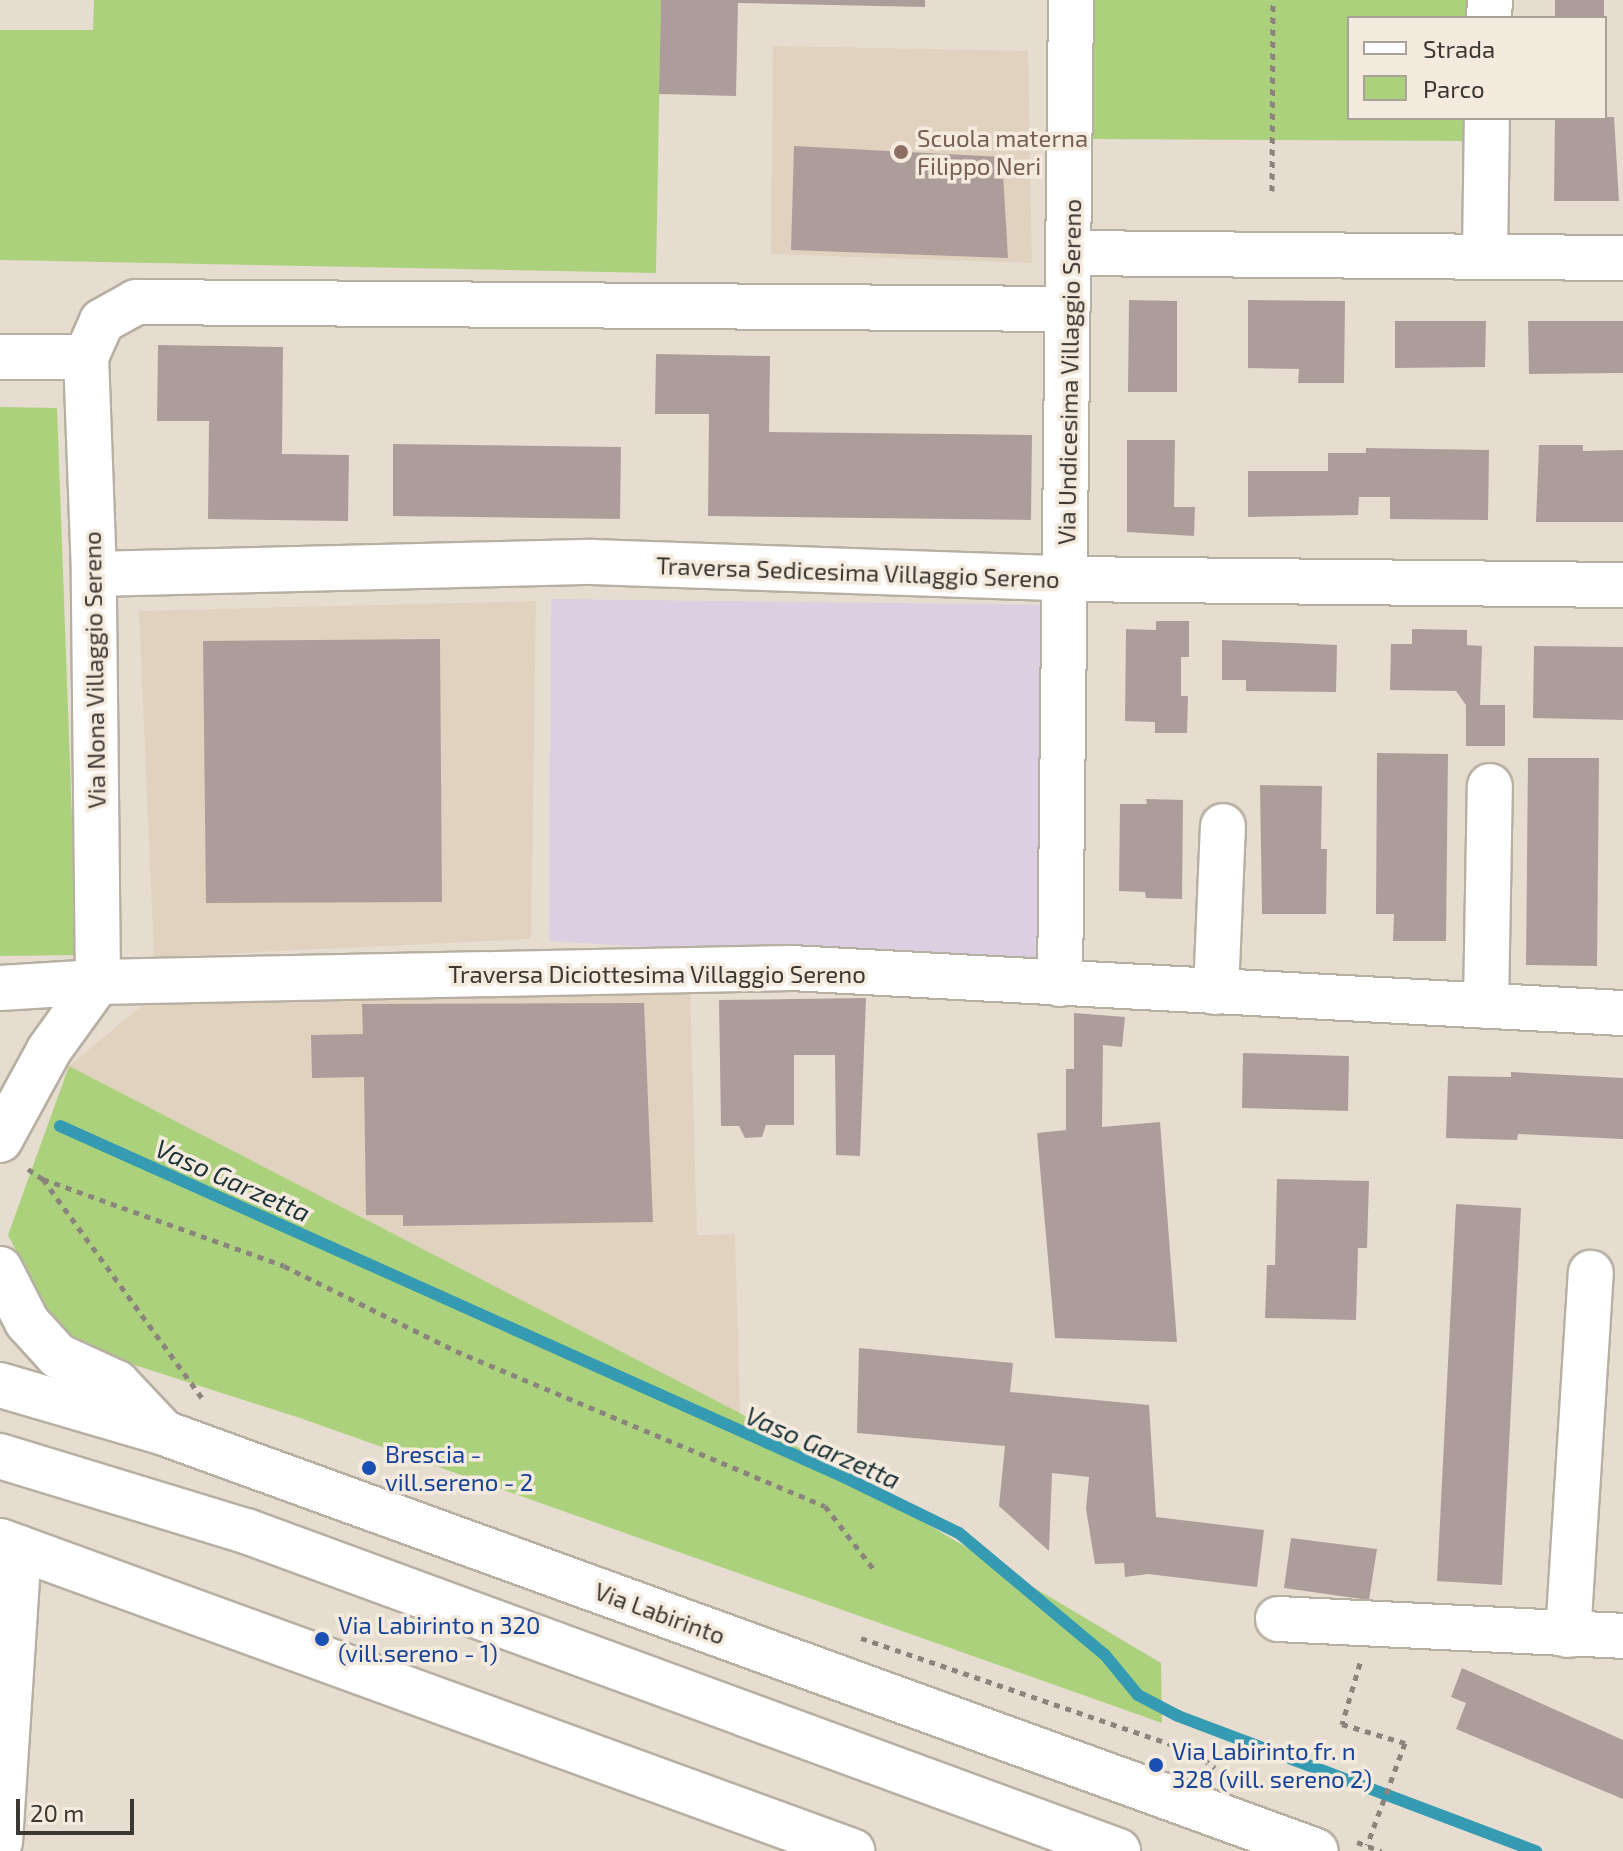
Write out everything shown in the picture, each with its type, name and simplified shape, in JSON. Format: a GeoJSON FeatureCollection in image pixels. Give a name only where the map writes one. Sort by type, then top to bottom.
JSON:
{"type":"FeatureCollection","features":[{"type":"Feature","properties":{"kind":"street","name":"Via Undicesima Villaggio Sereno"},"geometry":{"type":"LineString","coordinates":[[1060,984],[1067,579],[1066,309],[1071,0]]}},
{"type":"Feature","properties":{"kind":"street"},"geometry":{"type":"LineString","coordinates":[[1485,256],[1487,120]]}},
{"type":"Feature","properties":{"kind":"street"},"geometry":{"type":"LineString","coordinates":[[1068,253],[1623,258]]}},
{"type":"Feature","properties":{"kind":"street"},"geometry":{"type":"LineString","coordinates":[[0,357],[86,357],[102,321],[136,302],[1066,309]]}},
{"type":"Feature","properties":{"kind":"street","name":"Via Nona Villaggio Sereno"},"geometry":{"type":"LineString","coordinates":[[86,357],[94,574],[98,982]]}},
{"type":"Feature","properties":{"kind":"street","name":"Traversa Sedicesima Villaggio Sereno"},"geometry":{"type":"LineString","coordinates":[[94,574],[592,562],[1067,579],[1623,585]]}},
{"type":"Feature","properties":{"kind":"street"},"geometry":{"type":"LineString","coordinates":[[1486,1006],[1490,786]]}},
{"type":"Feature","properties":{"kind":"street"},"geometry":{"type":"LineString","coordinates":[[1216,992],[1223,826]]}},
{"type":"Feature","properties":{"kind":"street","name":"Traversa Diciottesima Villaggio Sereno"},"geometry":{"type":"LineString","coordinates":[[98,982],[791,968],[1623,1013]]}},
{"type":"Feature","properties":{"kind":"street"},"geometry":{"type":"LineString","coordinates":[[0,988],[98,982]]}},
{"type":"Feature","properties":{"kind":"street"},"geometry":{"type":"LineString","coordinates":[[0,1140],[49,1050],[98,982]]}},
{"type":"Feature","properties":{"kind":"street"},"geometry":{"type":"LineString","coordinates":[[0,1269],[27,1322],[58,1356],[117,1383],[164,1433]]}},
{"type":"Feature","properties":{"kind":"street"},"geometry":{"type":"LineString","coordinates":[[1568,1635],[1591,1273]]}},
{"type":"Feature","properties":{"kind":"street","name":"Via Labirinto"},"geometry":{"type":"LineString","coordinates":[[0,1385],[164,1433],[1335,1846]]}},
{"type":"Feature","properties":{"kind":"street"},"geometry":{"type":"LineString","coordinates":[[0,1456],[246,1531],[1118,1851]]}},
{"type":"Feature","properties":{"kind":"street"},"geometry":{"type":"LineString","coordinates":[[0,1842],[10,1544],[852,1851]]}},
{"type":"Feature","properties":{"kind":"street"},"geometry":{"type":"LineString","coordinates":[[1278,1619],[1623,1636]]}},
{"type":"Feature","properties":{"kind":"path"},"geometry":{"type":"LineString","coordinates":[[1272,191],[1273,0]]}},
{"type":"Feature","properties":{"kind":"path"},"geometry":{"type":"LineString","coordinates":[[207,1405],[43,1179],[284,1266],[456,1351],[825,1506],[875,1571]]}},
{"type":"Feature","properties":{"kind":"path"},"geometry":{"type":"LineString","coordinates":[[1367,1845],[1405,1743],[1342,1724],[1374,1624]]}},
{"type":"Feature","properties":{"kind":"path"},"geometry":{"type":"LineString","coordinates":[[854,1635],[1194,1752],[1227,1778]]}},
{"type":"Feature","properties":{"kind":"path"},"geometry":{"type":"LineString","coordinates":[[1335,1846],[1367,1845],[1381,1851]]}},
{"type":"Feature","properties":{"kind":"shaded area","name":"Scuola materna Filippo Neri"},"geometry":{"type":"Polygon","coordinates":[[[773,46],[1028,51],[1032,263],[771,254],[773,46]]]}},
{"type":"Feature","properties":{"kind":"shaded area"},"geometry":{"type":"Polygon","coordinates":[[[551,599],[1054,605],[1048,972],[549,941],[551,599]]]}},
{"type":"Feature","properties":{"kind":"shaded area"},"geometry":{"type":"Polygon","coordinates":[[[536,601],[531,939],[154,957],[139,611],[536,601]]]}},
{"type":"Feature","properties":{"kind":"shaded area"},"geometry":{"type":"Polygon","coordinates":[[[690,987],[697,1235],[735,1234],[740,1413],[69,1066],[146,1002],[690,987]]]}},
{"type":"Feature","properties":{"kind":"green space"},"geometry":{"type":"Polygon","coordinates":[[[94,0],[661,0],[656,273],[0,260],[0,30],[93,30],[94,0]]]}},
{"type":"Feature","properties":{"kind":"green space"},"geometry":{"type":"Polygon","coordinates":[[[1092,0],[1466,0],[1466,16],[1347,16],[1347,120],[1466,120],[1466,141],[1093,139],[1092,0]]]}},
{"type":"Feature","properties":{"kind":"green space"},"geometry":{"type":"Polygon","coordinates":[[[0,407],[57,408],[77,955],[0,956],[0,407]]]}},
{"type":"Feature","properties":{"kind":"green space"},"geometry":{"type":"Polygon","coordinates":[[[69,1066],[740,1413],[1161,1663],[1162,1723],[300,1418],[63,1342],[8,1235],[69,1066]]]}},
{"type":"Feature","properties":{"kind":"building"},"geometry":{"type":"Polygon","coordinates":[[[661,0],[925,0],[925,7],[738,3],[736,96],[659,94],[661,0]]]}},
{"type":"Feature","properties":{"kind":"building"},"geometry":{"type":"Polygon","coordinates":[[[1555,0],[1604,0],[1604,16],[1555,16],[1555,0]]]}},
{"type":"Feature","properties":{"kind":"building"},"geometry":{"type":"Polygon","coordinates":[[[1607,117],[1614,117],[1619,201],[1554,201],[1555,120],[1607,120],[1607,117]]]}},
{"type":"Feature","properties":{"kind":"building"},"geometry":{"type":"Polygon","coordinates":[[[794,146],[1002,157],[1008,258],[791,250],[794,146]]]}},
{"type":"Feature","properties":{"kind":"building"},"geometry":{"type":"Polygon","coordinates":[[[1129,300],[1177,301],[1177,392],[1128,392],[1129,300]]]}},
{"type":"Feature","properties":{"kind":"building"},"geometry":{"type":"Polygon","coordinates":[[[1248,300],[1345,301],[1344,383],[1298,383],[1299,369],[1248,368],[1248,300]]]}},
{"type":"Feature","properties":{"kind":"building"},"geometry":{"type":"Polygon","coordinates":[[[1395,321],[1486,321],[1485,367],[1395,368],[1395,321]]]}},
{"type":"Feature","properties":{"kind":"building"},"geometry":{"type":"Polygon","coordinates":[[[1528,321],[1623,321],[1623,373],[1529,374],[1528,321]]]}},
{"type":"Feature","properties":{"kind":"building"},"geometry":{"type":"Polygon","coordinates":[[[158,345],[283,347],[282,454],[349,455],[348,521],[208,519],[209,421],[157,421],[158,345]]]}},
{"type":"Feature","properties":{"kind":"building"},"geometry":{"type":"Polygon","coordinates":[[[656,354],[770,356],[769,432],[1032,435],[1031,520],[708,516],[709,414],[655,414],[656,354]]]}},
{"type":"Feature","properties":{"kind":"building"},"geometry":{"type":"Polygon","coordinates":[[[1127,440],[1175,440],[1174,507],[1195,507],[1194,536],[1127,532],[1127,440]]]}},
{"type":"Feature","properties":{"kind":"building"},"geometry":{"type":"Polygon","coordinates":[[[393,444],[621,447],[620,519],[393,516],[393,444]]]}},
{"type":"Feature","properties":{"kind":"building"},"geometry":{"type":"Polygon","coordinates":[[[1539,445],[1583,445],[1583,451],[1623,450],[1623,522],[1536,522],[1539,445]]]}},
{"type":"Feature","properties":{"kind":"building"},"geometry":{"type":"Polygon","coordinates":[[[1366,448],[1489,450],[1488,520],[1390,519],[1390,497],[1359,497],[1358,515],[1248,517],[1248,471],[1328,471],[1328,453],[1366,453],[1366,448]]]}},
{"type":"Feature","properties":{"kind":"building"},"geometry":{"type":"Polygon","coordinates":[[[1156,621],[1189,621],[1189,657],[1181,657],[1181,696],[1188,696],[1187,733],[1155,733],[1155,722],[1125,721],[1126,629],[1156,630],[1156,621]]]}},
{"type":"Feature","properties":{"kind":"building"},"geometry":{"type":"Polygon","coordinates":[[[1412,629],[1467,630],[1467,645],[1482,646],[1480,705],[1505,705],[1505,746],[1466,746],[1466,705],[1456,691],[1390,690],[1391,644],[1412,644],[1412,629]]]}},
{"type":"Feature","properties":{"kind":"building"},"geometry":{"type":"Polygon","coordinates":[[[440,639],[442,902],[206,903],[203,641],[440,639]]]}},
{"type":"Feature","properties":{"kind":"building"},"geometry":{"type":"Polygon","coordinates":[[[1222,640],[1337,645],[1336,692],[1246,691],[1246,680],[1222,680],[1222,640]]]}},
{"type":"Feature","properties":{"kind":"building"},"geometry":{"type":"Polygon","coordinates":[[[1534,646],[1623,647],[1623,720],[1533,718],[1534,646]]]}},
{"type":"Feature","properties":{"kind":"building"},"geometry":{"type":"Polygon","coordinates":[[[1377,753],[1448,754],[1446,941],[1393,941],[1394,914],[1376,914],[1377,753]]]}},
{"type":"Feature","properties":{"kind":"building"},"geometry":{"type":"Polygon","coordinates":[[[1528,758],[1599,758],[1597,966],[1526,965],[1528,758]]]}},
{"type":"Feature","properties":{"kind":"building"},"geometry":{"type":"Polygon","coordinates":[[[1260,785],[1322,786],[1321,849],[1327,849],[1326,914],[1262,914],[1260,785]]]}},
{"type":"Feature","properties":{"kind":"building"},"geometry":{"type":"Polygon","coordinates":[[[1146,799],[1183,800],[1182,899],[1146,898],[1145,892],[1119,891],[1120,804],[1147,804],[1146,799]]]}},
{"type":"Feature","properties":{"kind":"building"},"geometry":{"type":"Polygon","coordinates":[[[866,998],[860,1156],[836,1155],[835,1055],[794,1055],[794,1125],[766,1125],[762,1137],[745,1138],[739,1126],[721,1126],[719,1000],[866,998]]]}},
{"type":"Feature","properties":{"kind":"building"},"geometry":{"type":"Polygon","coordinates":[[[644,1003],[653,1222],[403,1226],[403,1215],[366,1215],[364,1077],[312,1078],[311,1035],[363,1034],[362,1004],[644,1003]]]}},
{"type":"Feature","properties":{"kind":"building"},"geometry":{"type":"Polygon","coordinates":[[[1074,1013],[1125,1017],[1122,1047],[1103,1045],[1102,1127],[1160,1122],[1177,1342],[1055,1338],[1037,1133],[1066,1130],[1066,1069],[1074,1069],[1074,1013]]]}},
{"type":"Feature","properties":{"kind":"building"},"geometry":{"type":"Polygon","coordinates":[[[1243,1053],[1349,1056],[1348,1111],[1242,1108],[1243,1053]]]}},
{"type":"Feature","properties":{"kind":"building"},"geometry":{"type":"Polygon","coordinates":[[[1511,1072],[1623,1078],[1623,1139],[1518,1134],[1517,1140],[1446,1138],[1448,1076],[1511,1077],[1511,1072]]]}},
{"type":"Feature","properties":{"kind":"building"},"geometry":{"type":"Polygon","coordinates":[[[1277,1179],[1369,1181],[1367,1248],[1358,1248],[1356,1320],[1265,1318],[1267,1265],[1275,1265],[1277,1179]]]}},
{"type":"Feature","properties":{"kind":"building"},"geometry":{"type":"Polygon","coordinates":[[[1456,1204],[1521,1208],[1502,1585],[1437,1581],[1456,1204]]]}},
{"type":"Feature","properties":{"kind":"building"},"geometry":{"type":"Polygon","coordinates":[[[859,1348],[1013,1363],[1010,1392],[1149,1405],[1156,1517],[1264,1530],[1257,1587],[1148,1574],[1125,1577],[1124,1563],[1095,1564],[1086,1509],[1089,1477],[1052,1473],[1049,1551],[999,1506],[1005,1446],[857,1433],[859,1348]]]}},
{"type":"Feature","properties":{"kind":"building"},"geometry":{"type":"Polygon","coordinates":[[[1291,1538],[1377,1549],[1369,1600],[1284,1588],[1291,1538]]]}},
{"type":"Feature","properties":{"kind":"building"},"geometry":{"type":"Polygon","coordinates":[[[1462,1668],[1623,1740],[1623,1799],[1456,1729],[1466,1703],[1451,1697],[1462,1668]]]}},
{"type":"Feature","properties":{"kind":"waterway","name":"Vaso Garzetta"},"geometry":{"type":"LineString","coordinates":[[60,1126],[844,1477],[959,1533],[1105,1655],[1138,1695],[1178,1716],[1536,1851]]}},
{"type":"Feature","properties":{"kind":"place","name":"Scuola materna Filippo Neri"},"geometry":{"type":"Point","coordinates":[901,152]}},
{"type":"Feature","properties":{"kind":"place","name":"Brescia - vill.sereno - 2"},"geometry":{"type":"Point","coordinates":[369,1468]}},
{"type":"Feature","properties":{"kind":"place","name":"Via Labirinto n 320 (vill.sereno - 1)"},"geometry":{"type":"Point","coordinates":[322,1639]}},
{"type":"Feature","properties":{"kind":"place","name":"Via Labirinto fr. n 328 (vill. sereno 2)"},"geometry":{"type":"Point","coordinates":[1156,1765]}}]}
